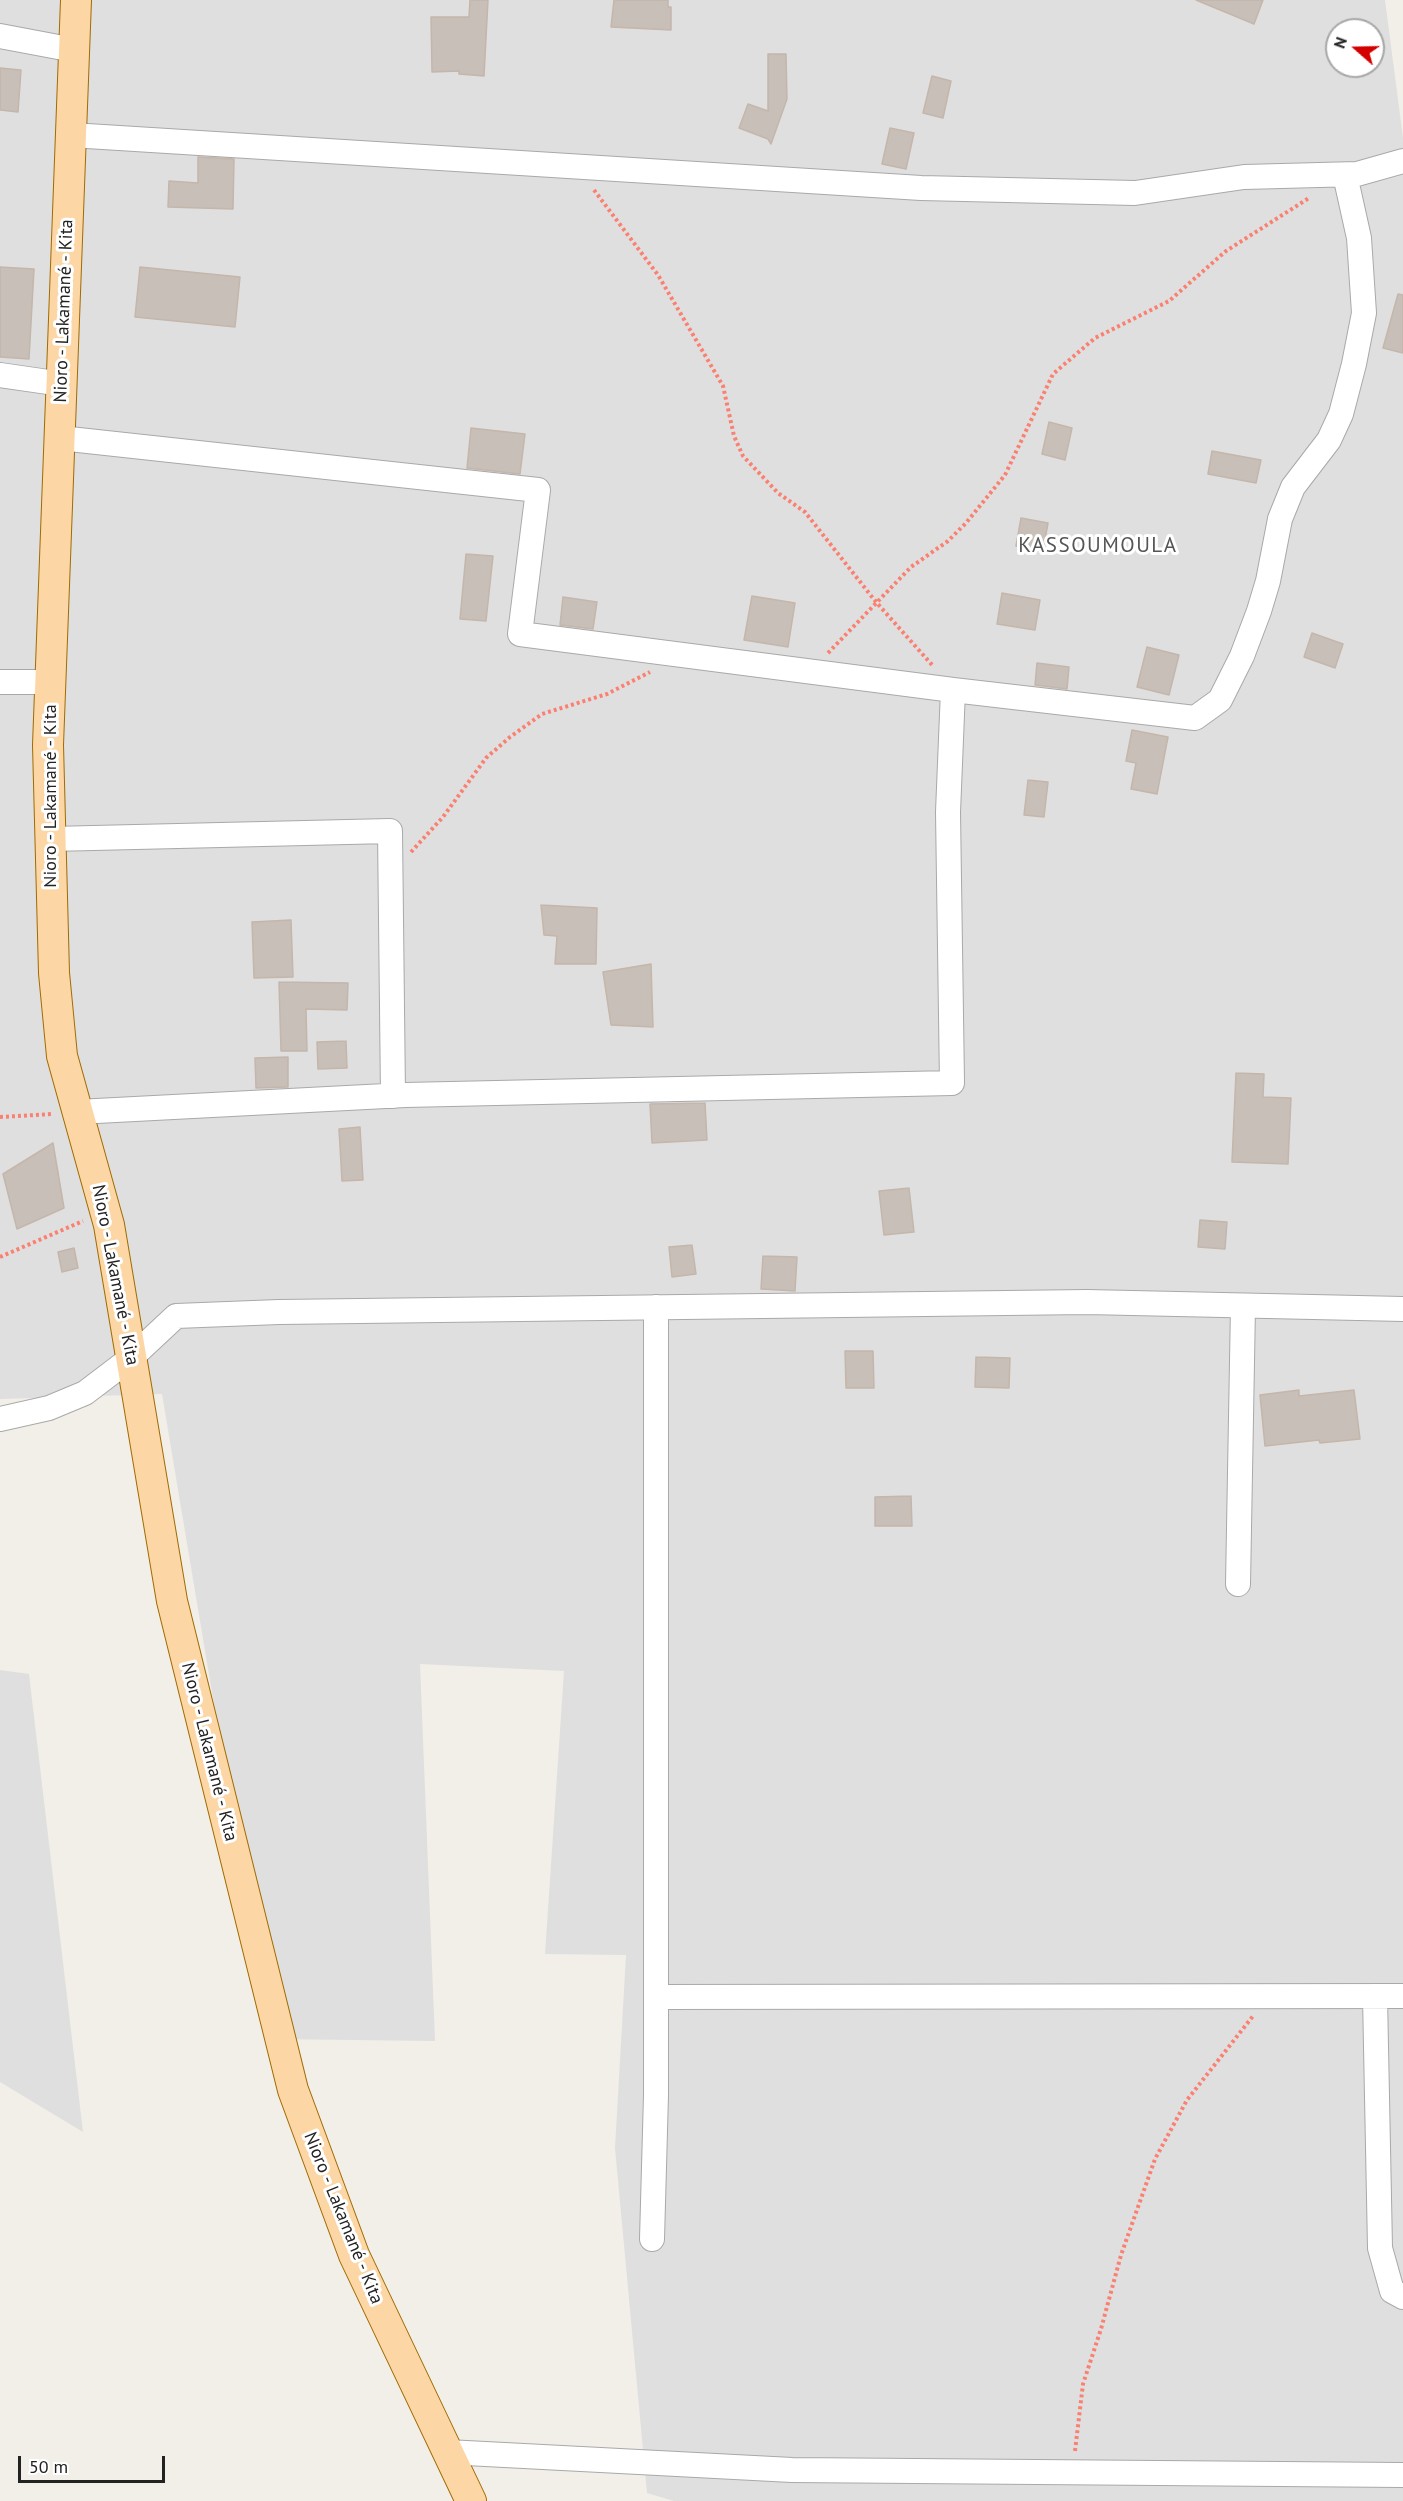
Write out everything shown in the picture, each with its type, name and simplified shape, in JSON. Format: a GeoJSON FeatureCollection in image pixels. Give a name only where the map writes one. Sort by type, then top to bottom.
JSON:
{"type":"FeatureCollection","features":[{"type":"Feature","properties":{"kind":"main road","name":"Nioro - Lakamané - Kita"},"geometry":{"type":"LineString","coordinates":[[76,0],[48,745],[54,973],[62,1056],[105,1211],[172,1601],[293,2090],[354,2255],[471,2501]]}},
{"type":"Feature","properties":{"kind":"street"},"geometry":{"type":"LineString","coordinates":[[0,36],[74,50]]}},
{"type":"Feature","properties":{"kind":"street"},"geometry":{"type":"LineString","coordinates":[[71,135],[921,188],[1135,193],[1244,177],[1357,174],[1403,161]]}},
{"type":"Feature","properties":{"kind":"street"},"geometry":{"type":"LineString","coordinates":[[60,438],[538,490],[520,634],[953,690],[1195,718],[1220,700],[1242,656],[1259,611],[1268,581],[1280,519],[1293,487],[1329,440],[1341,414],[1364,313],[1359,238],[1345,175]]}},
{"type":"Feature","properties":{"kind":"street"},"geometry":{"type":"LineString","coordinates":[[0,375],[62,384]]}},
{"type":"Feature","properties":{"kind":"street"},"geometry":{"type":"LineString","coordinates":[[0,682],[51,682]]}},
{"type":"Feature","properties":{"kind":"street"},"geometry":{"type":"LineString","coordinates":[[78,1112],[393,1096],[952,1083],[948,812],[953,690]]}},
{"type":"Feature","properties":{"kind":"street"},"geometry":{"type":"LineString","coordinates":[[51,839],[390,831],[393,1096]]}},
{"type":"Feature","properties":{"kind":"street"},"geometry":{"type":"LineString","coordinates":[[0,1419],[49,1408],[85,1393],[131,1358],[176,1316],[279,1312],[1087,1302],[1403,1309]]}},
{"type":"Feature","properties":{"kind":"street"},"geometry":{"type":"LineString","coordinates":[[1238,1584],[1243,1306]]}},
{"type":"Feature","properties":{"kind":"street"},"geometry":{"type":"LineString","coordinates":[[652,2239],[656,1997],[656,1307]]}},
{"type":"Feature","properties":{"kind":"street"},"geometry":{"type":"LineString","coordinates":[[1376,1996],[1380,2248],[1392,2291],[1403,2297]]}},
{"type":"Feature","properties":{"kind":"street"},"geometry":{"type":"LineString","coordinates":[[656,1997],[1403,1996]]}},
{"type":"Feature","properties":{"kind":"street"},"geometry":{"type":"LineString","coordinates":[[447,2452],[792,2470],[1403,2475]]}},
{"type":"Feature","properties":{"kind":"path"},"geometry":{"type":"LineString","coordinates":[[578,168],[675,302],[723,386],[734,436],[743,456],[778,493],[806,512],[876,602],[953,690]]}},
{"type":"Feature","properties":{"kind":"path"},"geometry":{"type":"LineString","coordinates":[[811,672],[911,567],[948,541],[966,523],[1005,475],[1053,374],[1065,362],[1095,338],[1169,301],[1226,251],[1345,175]]}},
{"type":"Feature","properties":{"kind":"path"},"geometry":{"type":"LineString","coordinates":[[390,874],[443,817],[486,758],[510,737],[542,714],[607,694],[682,655]]}},
{"type":"Feature","properties":{"kind":"path"},"geometry":{"type":"LineString","coordinates":[[0,1117],[78,1112]]}},
{"type":"Feature","properties":{"kind":"path"},"geometry":{"type":"LineString","coordinates":[[0,1257],[105,1211]]}},
{"type":"Feature","properties":{"kind":"path"},"geometry":{"type":"LineString","coordinates":[[1073,2472],[1083,2384],[1101,2329],[1121,2254],[1155,2159],[1187,2100],[1269,1996]]}},
{"type":"Feature","properties":{"kind":"shaded area"},"geometry":{"type":"Polygon","coordinates":[[[0,0],[1385,0],[1403,138],[1403,2501],[674,2501],[647,2493],[615,2148],[626,1955],[545,1954],[564,1671],[420,1664],[435,2041],[270,2039],[162,1394],[0,1399],[0,0]]]}},
{"type":"Feature","properties":{"kind":"shaded area"},"geometry":{"type":"Polygon","coordinates":[[[0,1670],[29,1674],[83,2132],[0,2082],[0,1670]]]}},
{"type":"Feature","properties":{"kind":"building"},"geometry":{"type":"Polygon","coordinates":[[[470,0],[488,0],[484,76],[459,74],[459,71],[432,72],[431,17],[469,17],[470,0]]]}},
{"type":"Feature","properties":{"kind":"building"},"geometry":{"type":"Polygon","coordinates":[[[614,0],[668,0],[668,7],[671,7],[671,30],[611,27],[614,0]]]}},
{"type":"Feature","properties":{"kind":"building"},"geometry":{"type":"Polygon","coordinates":[[[1196,0],[1263,0],[1254,24],[1196,0]]]}},
{"type":"Feature","properties":{"kind":"building"},"geometry":{"type":"Polygon","coordinates":[[[768,54],[786,54],[787,99],[771,144],[768,139],[739,128],[748,104],[768,111],[768,54]]]}},
{"type":"Feature","properties":{"kind":"building"},"geometry":{"type":"Polygon","coordinates":[[[0,68],[21,70],[18,112],[0,110],[0,68]]]}},
{"type":"Feature","properties":{"kind":"building"},"geometry":{"type":"Polygon","coordinates":[[[932,76],[951,81],[943,118],[923,113],[932,76]]]}},
{"type":"Feature","properties":{"kind":"building"},"geometry":{"type":"Polygon","coordinates":[[[890,128],[914,133],[906,169],[882,164],[890,128]]]}},
{"type":"Feature","properties":{"kind":"building"},"geometry":{"type":"Polygon","coordinates":[[[198,157],[234,159],[233,209],[168,207],[169,181],[198,183],[198,157]]]}},
{"type":"Feature","properties":{"kind":"building"},"geometry":{"type":"Polygon","coordinates":[[[0,267],[34,269],[29,359],[0,357],[0,267]]]}},
{"type":"Feature","properties":{"kind":"building"},"geometry":{"type":"Polygon","coordinates":[[[140,267],[240,277],[235,327],[135,317],[140,267]]]}},
{"type":"Feature","properties":{"kind":"building"},"geometry":{"type":"Polygon","coordinates":[[[1398,294],[1403,295],[1403,353],[1383,348],[1398,294]]]}},
{"type":"Feature","properties":{"kind":"building"},"geometry":{"type":"Polygon","coordinates":[[[1049,422],[1072,428],[1065,460],[1042,454],[1049,422]]]}},
{"type":"Feature","properties":{"kind":"building"},"geometry":{"type":"Polygon","coordinates":[[[471,428],[525,434],[520,474],[467,468],[471,428]]]}},
{"type":"Feature","properties":{"kind":"building"},"geometry":{"type":"Polygon","coordinates":[[[1212,451],[1261,460],[1256,483],[1208,474],[1212,451]]]}},
{"type":"Feature","properties":{"kind":"building"},"geometry":{"type":"Polygon","coordinates":[[[1021,518],[1048,523],[1043,551],[1016,546],[1021,518]]]}},
{"type":"Feature","properties":{"kind":"building"},"geometry":{"type":"Polygon","coordinates":[[[466,554],[493,556],[486,621],[460,619],[466,554]]]}},
{"type":"Feature","properties":{"kind":"building"},"geometry":{"type":"Polygon","coordinates":[[[1002,593],[1040,600],[1035,630],[997,624],[1002,593]]]}},
{"type":"Feature","properties":{"kind":"building"},"geometry":{"type":"Polygon","coordinates":[[[752,596],[795,603],[788,647],[744,640],[752,596]]]}},
{"type":"Feature","properties":{"kind":"building"},"geometry":{"type":"Polygon","coordinates":[[[563,597],[597,602],[593,629],[560,625],[563,597]]]}},
{"type":"Feature","properties":{"kind":"building"},"geometry":{"type":"Polygon","coordinates":[[[1312,633],[1343,644],[1335,668],[1304,657],[1312,633]]]}},
{"type":"Feature","properties":{"kind":"building"},"geometry":{"type":"Polygon","coordinates":[[[1147,647],[1179,655],[1169,695],[1137,687],[1147,647]]]}},
{"type":"Feature","properties":{"kind":"building"},"geometry":{"type":"Polygon","coordinates":[[[1037,663],[1069,667],[1067,689],[1035,685],[1037,663]]]}},
{"type":"Feature","properties":{"kind":"building"},"geometry":{"type":"Polygon","coordinates":[[[1132,730],[1168,737],[1157,794],[1131,789],[1136,763],[1126,761],[1132,730]]]}},
{"type":"Feature","properties":{"kind":"building"},"geometry":{"type":"Polygon","coordinates":[[[1028,780],[1048,782],[1044,817],[1024,815],[1028,780]]]}},
{"type":"Feature","properties":{"kind":"building"},"geometry":{"type":"Polygon","coordinates":[[[541,905],[597,908],[596,964],[555,964],[557,936],[544,935],[541,905]]]}},
{"type":"Feature","properties":{"kind":"building"},"geometry":{"type":"Polygon","coordinates":[[[291,920],[293,977],[254,978],[252,922],[291,920]]]}},
{"type":"Feature","properties":{"kind":"building"},"geometry":{"type":"Polygon","coordinates":[[[651,964],[653,1027],[611,1025],[603,972],[651,964]]]}},
{"type":"Feature","properties":{"kind":"building"},"geometry":{"type":"Polygon","coordinates":[[[279,982],[348,983],[347,1010],[306,1009],[307,1051],[281,1051],[279,982]]]}},
{"type":"Feature","properties":{"kind":"building"},"geometry":{"type":"Polygon","coordinates":[[[346,1041],[347,1068],[318,1069],[317,1042],[346,1041]]]}},
{"type":"Feature","properties":{"kind":"building"},"geometry":{"type":"Polygon","coordinates":[[[288,1057],[288,1087],[256,1088],[255,1058],[288,1057]]]}},
{"type":"Feature","properties":{"kind":"building"},"geometry":{"type":"Polygon","coordinates":[[[1236,1073],[1264,1074],[1263,1097],[1291,1098],[1288,1164],[1232,1162],[1236,1073]]]}},
{"type":"Feature","properties":{"kind":"building"},"geometry":{"type":"Polygon","coordinates":[[[705,1103],[707,1140],[652,1143],[650,1104],[705,1103]]]}},
{"type":"Feature","properties":{"kind":"building"},"geometry":{"type":"Polygon","coordinates":[[[360,1127],[363,1180],[342,1181],[339,1129],[360,1127]]]}},
{"type":"Feature","properties":{"kind":"building"},"geometry":{"type":"Polygon","coordinates":[[[53,1143],[64,1208],[17,1229],[3,1174],[53,1143]]]}},
{"type":"Feature","properties":{"kind":"building"},"geometry":{"type":"Polygon","coordinates":[[[909,1188],[914,1232],[884,1235],[879,1191],[909,1188]]]}},
{"type":"Feature","properties":{"kind":"building"},"geometry":{"type":"Polygon","coordinates":[[[1200,1220],[1227,1222],[1225,1249],[1198,1247],[1200,1220]]]}},
{"type":"Feature","properties":{"kind":"building"},"geometry":{"type":"Polygon","coordinates":[[[692,1245],[696,1274],[672,1277],[669,1247],[692,1245]]]}},
{"type":"Feature","properties":{"kind":"building"},"geometry":{"type":"Polygon","coordinates":[[[74,1248],[78,1268],[62,1272],[58,1252],[74,1248]]]}},
{"type":"Feature","properties":{"kind":"building"},"geometry":{"type":"Polygon","coordinates":[[[763,1256],[797,1257],[795,1291],[761,1289],[763,1256]]]}},
{"type":"Feature","properties":{"kind":"building"},"geometry":{"type":"Polygon","coordinates":[[[845,1351],[873,1351],[874,1388],[846,1388],[845,1351]]]}},
{"type":"Feature","properties":{"kind":"building"},"geometry":{"type":"Polygon","coordinates":[[[976,1357],[1010,1358],[1009,1388],[975,1387],[976,1357]]]}},
{"type":"Feature","properties":{"kind":"building"},"geometry":{"type":"Polygon","coordinates":[[[1299,1390],[1299,1396],[1354,1390],[1360,1439],[1320,1443],[1319,1440],[1265,1446],[1260,1395],[1299,1390]]]}},
{"type":"Feature","properties":{"kind":"building"},"geometry":{"type":"Polygon","coordinates":[[[911,1496],[912,1526],[875,1526],[875,1497],[911,1496]]]}},
{"type":"Feature","properties":{"kind":"district","name":"KASSOUMOULA"},"geometry":{"type":"Point","coordinates":[1098,546]}}]}
